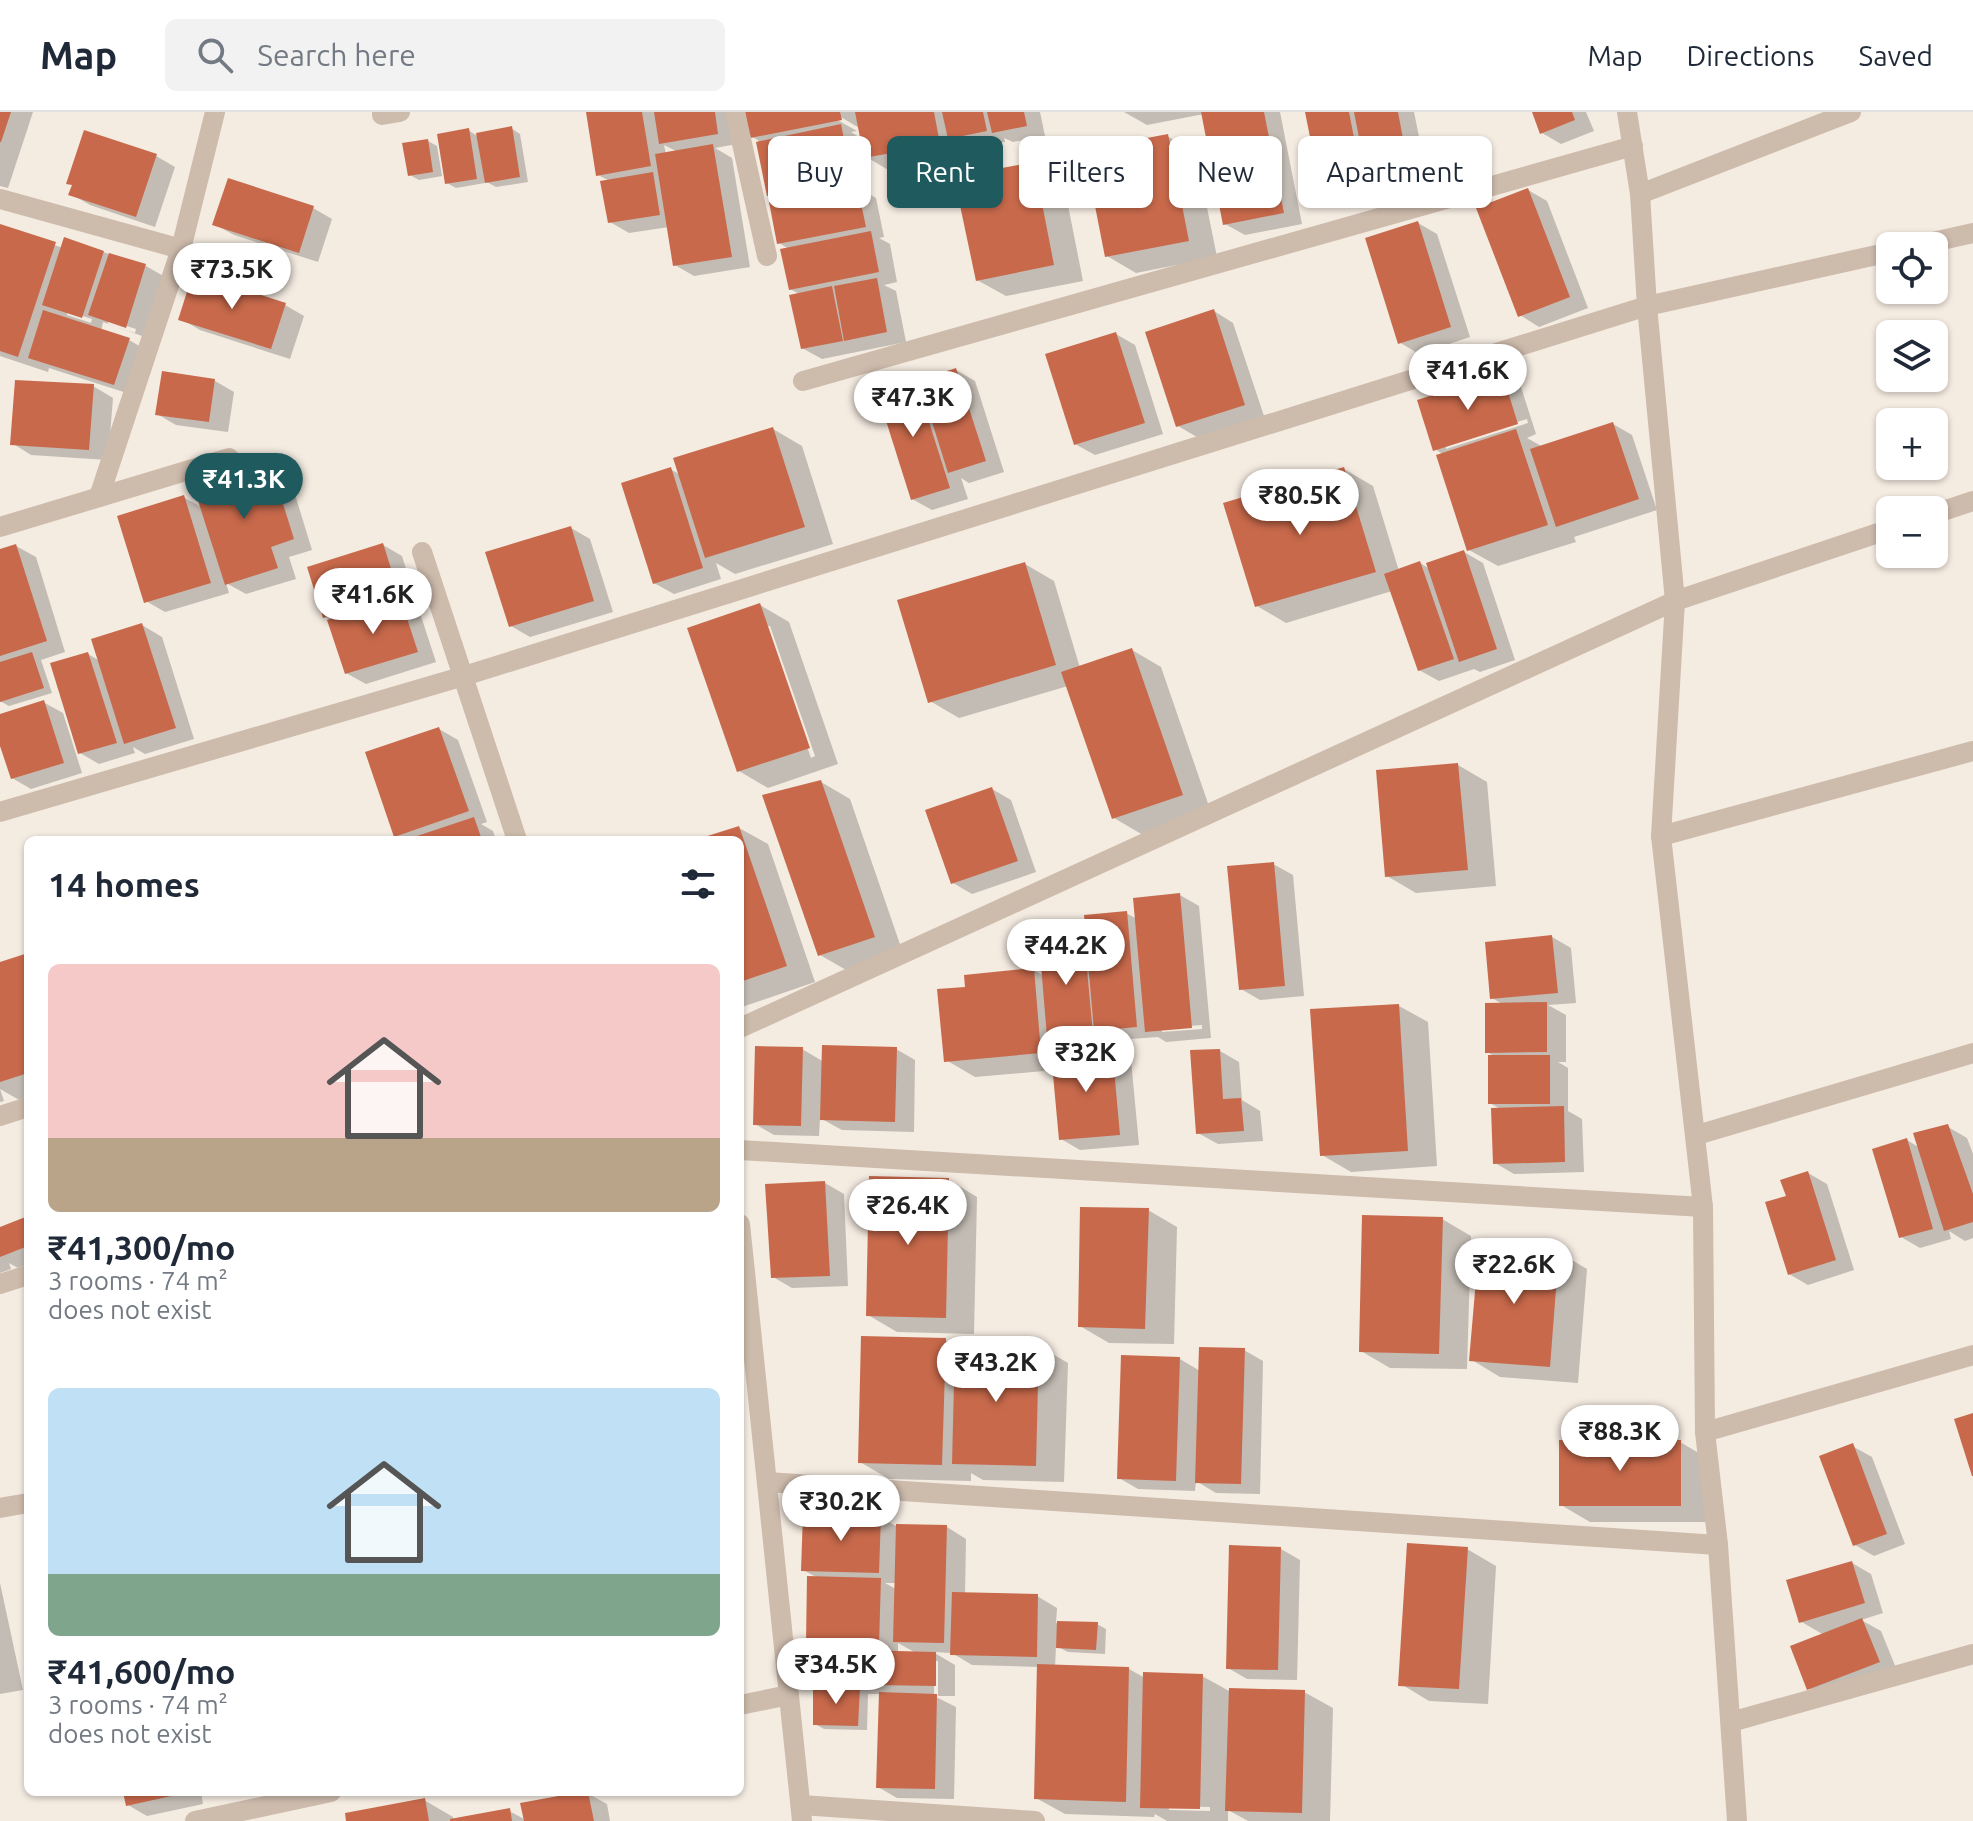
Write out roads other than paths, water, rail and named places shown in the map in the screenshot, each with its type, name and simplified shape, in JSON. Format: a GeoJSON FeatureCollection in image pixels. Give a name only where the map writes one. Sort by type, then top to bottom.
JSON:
{"type":"FeatureCollection","features":[{"type":"Feature","properties":{"kind":"street"},"geometry":{"type":"LineString","coordinates":[[99,497],[181,249],[215,112]]}},
{"type":"Feature","properties":{"kind":"street"},"geometry":{"type":"LineString","coordinates":[[382,112],[382,115],[400,112]]}},
{"type":"Feature","properties":{"kind":"street"},"geometry":{"type":"LineString","coordinates":[[735,112],[767,256]]}},
{"type":"Feature","properties":{"kind":"street"},"geometry":{"type":"LineString","coordinates":[[1627,112],[1640,194],[1647,306],[1675,601],[1661,836],[1703,1207],[1705,1432],[1718,1545],[1737,1821]]}},
{"type":"Feature","properties":{"kind":"street"},"geometry":{"type":"LineString","coordinates":[[1640,194],[1851,112]]}},
{"type":"Feature","properties":{"kind":"street"},"geometry":{"type":"LineString","coordinates":[[803,381],[1633,146]]}},
{"type":"Feature","properties":{"kind":"street"},"geometry":{"type":"LineString","coordinates":[[0,199],[181,249]]}},
{"type":"Feature","properties":{"kind":"street"},"geometry":{"type":"LineString","coordinates":[[1948,239],[1973,233]]}},
{"type":"Feature","properties":{"kind":"street"},"geometry":{"type":"LineString","coordinates":[[0,812],[464,676],[1647,306],[1876,255]]}},
{"type":"Feature","properties":{"kind":"street"},"geometry":{"type":"LineString","coordinates":[[0,527],[229,458]]}},
{"type":"Feature","properties":{"kind":"street"},"geometry":{"type":"LineString","coordinates":[[1948,509],[1973,501]]}},
{"type":"Feature","properties":{"kind":"street"},"geometry":{"type":"LineString","coordinates":[[744,1026],[1675,601],[1876,534]]}},
{"type":"Feature","properties":{"kind":"street"},"geometry":{"type":"LineString","coordinates":[[422,552],[516,836]]}},
{"type":"Feature","properties":{"kind":"street"},"geometry":{"type":"LineString","coordinates":[[1661,836],[1973,751]]}},
{"type":"Feature","properties":{"kind":"street"},"geometry":{"type":"LineString","coordinates":[[1697,1135],[1973,1053]]}},
{"type":"Feature","properties":{"kind":"street"},"geometry":{"type":"LineString","coordinates":[[0,1116],[24,1108]]}},
{"type":"Feature","properties":{"kind":"street"},"geometry":{"type":"LineString","coordinates":[[744,1150],[1703,1207]]}},
{"type":"Feature","properties":{"kind":"street"},"geometry":{"type":"LineString","coordinates":[[0,1284],[24,1276]]}},
{"type":"Feature","properties":{"kind":"street"},"geometry":{"type":"LineString","coordinates":[[744,1300],[748,1375],[767,1482],[801,1813],[1035,1821]]}},
{"type":"Feature","properties":{"kind":"street"},"geometry":{"type":"LineString","coordinates":[[1705,1432],[1973,1355]]}},
{"type":"Feature","properties":{"kind":"street"},"geometry":{"type":"LineString","coordinates":[[767,1482],[1718,1545]]}},
{"type":"Feature","properties":{"kind":"street"},"geometry":{"type":"LineString","coordinates":[[0,1508],[24,1504]]}},
{"type":"Feature","properties":{"kind":"street"},"geometry":{"type":"LineString","coordinates":[[1731,1722],[1973,1654]]}},
{"type":"Feature","properties":{"kind":"street"},"geometry":{"type":"LineString","coordinates":[[744,1704],[789,1695]]}},
{"type":"Feature","properties":{"kind":"street"},"geometry":{"type":"LineString","coordinates":[[195,1821],[312,1796]]}}]}
